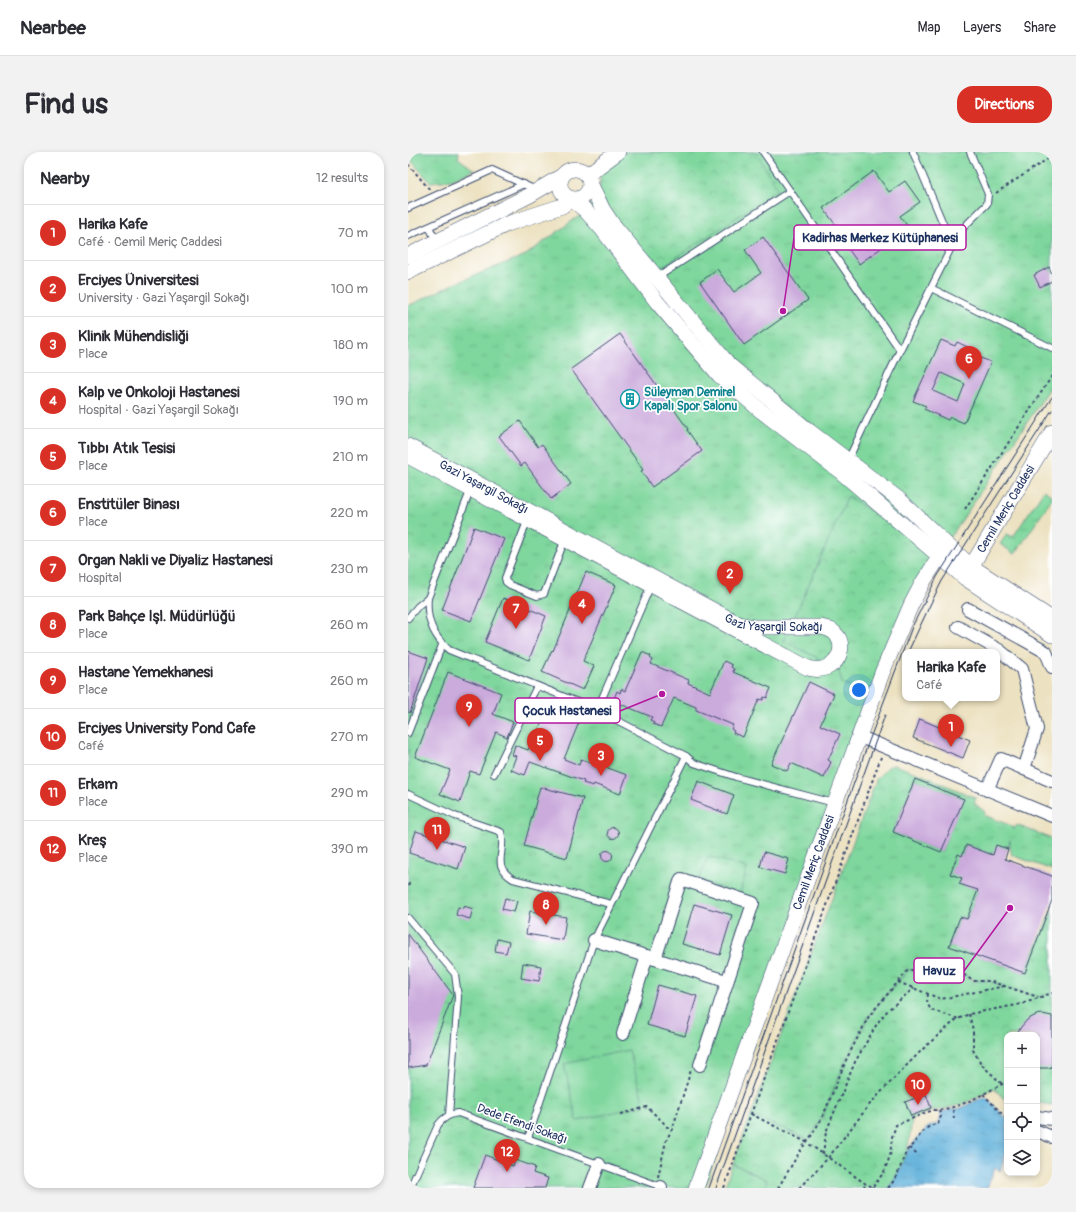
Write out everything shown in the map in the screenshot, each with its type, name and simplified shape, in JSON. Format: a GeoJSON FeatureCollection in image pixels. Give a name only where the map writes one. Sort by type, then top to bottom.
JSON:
{"type":"FeatureCollection","features":[{"type":"Feature","properties":{"kind":"street"},"geometry":{"type":"LineString","coordinates":[[408,272],[507,224],[562,206],[570,199],[584,196],[588,193],[588,179],[618,152]]}},
{"type":"Feature","properties":{"kind":"street"},"geometry":{"type":"LineString","coordinates":[[943,551],[900,500],[770,399],[729,365],[606,216],[583,171],[574,169],[565,172],[559,185],[560,190],[566,197],[584,209],[602,229],[657,302],[719,375],[760,410],[943,551],[968,572],[1052,635]]}},
{"type":"Feature","properties":{"kind":"street"},"geometry":{"type":"LineString","coordinates":[[408,256],[437,242],[531,187],[562,176]]}},
{"type":"Feature","properties":{"kind":"street"},"geometry":{"type":"LineString","coordinates":[[437,242],[442,252],[439,257]]}},
{"type":"Feature","properties":{"kind":"street","name":"Cemil Meriç Caddesi"},"geometry":{"type":"LineString","coordinates":[[968,572],[1052,432]]}},
{"type":"Feature","properties":{"kind":"street","name":"Gazi Yaşargil Sokağı"},"geometry":{"type":"LineString","coordinates":[[408,446],[740,624],[755,627],[820,627],[830,630],[835,633],[839,640],[841,648],[839,657],[835,663],[827,668],[817,670],[808,668],[408,456]]}},
{"type":"Feature","properties":{"kind":"street","name":"Cemil Meriç Caddesi"},"geometry":{"type":"LineString","coordinates":[[696,1188],[836,804],[858,736],[882,674],[903,622],[923,582],[943,551]]}},
{"type":"Feature","properties":{"kind":"street"},"geometry":{"type":"LineString","coordinates":[[968,572],[1052,619]]}},
{"type":"Feature","properties":{"kind":"street"},"geometry":{"type":"LineString","coordinates":[[968,609],[1046,652],[1052,667]]}},
{"type":"Feature","properties":{"kind":"street"},"geometry":{"type":"LineString","coordinates":[[958,627],[997,649]]}},
{"type":"Feature","properties":{"kind":"street"},"geometry":{"type":"LineString","coordinates":[[1000,649],[1010,632]]}},
{"type":"Feature","properties":{"kind":"street"},"geometry":{"type":"LineString","coordinates":[[1000,651],[1022,669],[1038,729],[1024,769]]}},
{"type":"Feature","properties":{"kind":"street"},"geometry":{"type":"LineString","coordinates":[[858,736],[1052,816]]}},
{"type":"Feature","properties":{"kind":"street"},"geometry":{"type":"LineString","coordinates":[[987,790],[1001,759],[1052,781]]}},
{"type":"Feature","properties":{"kind":"street"},"geometry":{"type":"LineString","coordinates":[[624,1034],[651,957],[681,879],[752,903],[696,1066]]}},
{"type":"Feature","properties":{"kind":"street"},"geometry":{"type":"LineString","coordinates":[[594,940],[726,981]]}},
{"type":"Feature","properties":{"kind":"street"},"geometry":{"type":"LineString","coordinates":[[1040,1117],[1052,1119]]}},
{"type":"Feature","properties":{"kind":"street"},"geometry":{"type":"LineString","coordinates":[[1040,1132],[1052,1137]]}},
{"type":"Feature","properties":{"kind":"street"},"geometry":{"type":"LineString","coordinates":[[590,1188],[599,1164]]}},
{"type":"Feature","properties":{"kind":"lane"},"geometry":{"type":"LineString","coordinates":[[763,152],[900,350]]}},
{"type":"Feature","properties":{"kind":"lane"},"geometry":{"type":"LineString","coordinates":[[913,152],[952,246]]}},
{"type":"Feature","properties":{"kind":"lane"},"geometry":{"type":"LineString","coordinates":[[848,460],[900,350],[959,232],[985,206],[988,198],[970,152]]}},
{"type":"Feature","properties":{"kind":"lane"},"geometry":{"type":"LineString","coordinates":[[408,208],[492,170],[531,187]]}},
{"type":"Feature","properties":{"kind":"lane"},"geometry":{"type":"LineString","coordinates":[[408,236],[531,187]]}},
{"type":"Feature","properties":{"kind":"lane"},"geometry":{"type":"LineString","coordinates":[[656,278],[790,191]]}},
{"type":"Feature","properties":{"kind":"lane"},"geometry":{"type":"LineString","coordinates":[[429,227],[437,242]]}},
{"type":"Feature","properties":{"kind":"lane"},"geometry":{"type":"LineString","coordinates":[[931,288],[1052,348]]}},
{"type":"Feature","properties":{"kind":"lane"},"geometry":{"type":"LineString","coordinates":[[471,489],[428,598],[427,614],[429,622],[436,638],[442,644],[449,650],[597,710],[686,756],[694,763],[736,777],[836,804]]}},
{"type":"Feature","properties":{"kind":"lane"},"geometry":{"type":"LineString","coordinates":[[528,519],[505,578],[506,582],[510,585],[537,596],[544,594],[565,539]]}},
{"type":"Feature","properties":{"kind":"lane"},"geometry":{"type":"LineString","coordinates":[[597,710],[651,585]]}},
{"type":"Feature","properties":{"kind":"lane"},"geometry":{"type":"LineString","coordinates":[[408,618],[418,606],[428,598]]}},
{"type":"Feature","properties":{"kind":"lane"},"geometry":{"type":"LineString","coordinates":[[408,733],[442,644]]}},
{"type":"Feature","properties":{"kind":"lane"},"geometry":{"type":"LineString","coordinates":[[494,774],[537,686]]}},
{"type":"Feature","properties":{"kind":"lane"},"geometry":{"type":"LineString","coordinates":[[408,713],[415,716]]}},
{"type":"Feature","properties":{"kind":"lane"},"geometry":{"type":"LineString","coordinates":[[528,1138],[594,940],[686,756]]}},
{"type":"Feature","properties":{"kind":"lane"},"geometry":{"type":"LineString","coordinates":[[408,794],[454,816],[501,832],[503,844],[500,854],[500,864],[504,873],[513,878],[612,904]]}},
{"type":"Feature","properties":{"kind":"lane"},"geometry":{"type":"LineString","coordinates":[[408,918],[455,974],[458,997],[449,1115],[438,1125],[410,1188]]}},
{"type":"Feature","properties":{"kind":"lane","name":"Dede Efendi Sokağı"},"geometry":{"type":"LineString","coordinates":[[449,1115],[462,1114],[661,1185]]}},
{"type":"Feature","properties":{"kind":"path"},"geometry":{"type":"LineString","coordinates":[[988,198],[1052,156]]}},
{"type":"Feature","properties":{"kind":"path"},"geometry":{"type":"LineString","coordinates":[[408,164],[434,196]]}},
{"type":"Feature","properties":{"kind":"path"},"geometry":{"type":"LineString","coordinates":[[965,509],[1052,376]]}},
{"type":"Feature","properties":{"kind":"path"},"geometry":{"type":"LineString","coordinates":[[724,1188],[884,747]]}},
{"type":"Feature","properties":{"kind":"path"},"geometry":{"type":"LineString","coordinates":[[778,1188],[823,1116],[847,1058],[869,1016],[908,970],[960,972],[973,981],[989,981],[1038,997]]}},
{"type":"Feature","properties":{"kind":"path"},"geometry":{"type":"LineString","coordinates":[[898,982],[941,999],[1006,986]]}},
{"type":"Feature","properties":{"kind":"path"},"geometry":{"type":"LineString","coordinates":[[823,1154],[826,1132],[855,1062],[878,1022],[888,1010],[914,988]]}},
{"type":"Feature","properties":{"kind":"path"},"geometry":{"type":"LineString","coordinates":[[799,1188],[828,1158],[870,1104],[895,1077],[927,1045],[959,1018],[969,1014],[1022,1004],[1052,993]]}},
{"type":"Feature","properties":{"kind":"path"},"geometry":{"type":"LineString","coordinates":[[928,994],[927,1002],[931,1010],[959,1018]]}},
{"type":"Feature","properties":{"kind":"path"},"geometry":{"type":"LineString","coordinates":[[751,1114],[806,1142],[873,1188],[884,1172],[890,1156],[892,1137],[896,1125],[933,1110],[963,1104],[1002,1084],[982,1065],[973,1050],[973,1030],[969,1014]]}},
{"type":"Feature","properties":{"kind":"path"},"geometry":{"type":"LineString","coordinates":[[661,1185],[666,1141],[673,1127],[696,1066]]}},
{"type":"Feature","properties":{"kind":"path"},"geometry":{"type":"LineString","coordinates":[[983,1094],[1004,1116]]}},
{"type":"Feature","properties":{"kind":"path"},"geometry":{"type":"LineString","coordinates":[[621,1114],[647,1107],[667,1127],[673,1127]]}},
{"type":"Feature","properties":{"kind":"path"},"geometry":{"type":"LineString","coordinates":[[888,1188],[894,1182],[899,1173],[906,1153],[925,1129],[934,1124],[938,1124],[941,1116],[939,1110]]}},
{"type":"Feature","properties":{"kind":"path"},"geometry":{"type":"LineString","coordinates":[[953,1110],[954,1119]]}},
{"type":"Feature","properties":{"kind":"path"},"geometry":{"type":"LineString","coordinates":[[910,1148],[918,1154]]}},
{"type":"Feature","properties":{"kind":"path"},"geometry":{"type":"LineString","coordinates":[[1050,1188],[1052,1182]]}},
{"type":"Feature","properties":{"kind":"path"},"geometry":{"type":"LineString","coordinates":[[863,1188],[866,1184]]}},
{"type":"Feature","properties":{"kind":"green space"},"geometry":{"type":"Polygon","coordinates":[[[408,152],[459,152],[458,158],[474,170],[452,180],[430,182],[408,157],[408,152]]]}},
{"type":"Feature","properties":{"kind":"green space"},"geometry":{"type":"Polygon","coordinates":[[[618,152],[1052,152],[1052,385],[934,562],[871,698],[705,1188],[408,1188],[408,306],[454,284],[526,255],[587,210],[599,192],[602,163],[618,152]]]}},
{"type":"Feature","properties":{"kind":"green space"},"geometry":{"type":"Polygon","coordinates":[[[618,152],[756,152],[778,190],[656,271],[606,205],[599,192],[602,163],[618,152]]]}},
{"type":"Feature","properties":{"kind":"green space"},"geometry":{"type":"Polygon","coordinates":[[[1044,490],[1052,496],[1052,499],[1015,554],[1000,544],[1007,534],[1013,537],[1044,490]]]}},
{"type":"Feature","properties":{"kind":"green space"},"geometry":{"type":"Polygon","coordinates":[[[848,496],[928,550],[934,562],[871,698],[842,683],[838,668],[784,641],[848,496]]]}},
{"type":"Feature","properties":{"kind":"green space"},"geometry":{"type":"Polygon","coordinates":[[[894,765],[917,773],[976,798],[974,803],[985,812],[984,815],[1014,827],[1013,830],[1017,825],[1052,839],[1052,870],[1012,855],[1010,840],[1008,848],[989,854],[966,845],[962,856],[958,855],[962,878],[959,884],[978,890],[967,919],[960,917],[949,946],[1025,973],[1052,909],[1052,1002],[982,984],[972,978],[903,975],[869,1016],[847,1058],[823,1116],[809,1140],[751,1115],[877,778],[888,767],[894,765]],[[915,779],[893,832],[941,852],[963,799],[915,779]]]}},
{"type":"Feature","properties":{"kind":"green space"},"geometry":{"type":"Polygon","coordinates":[[[708,856],[747,868],[740,894],[699,881],[708,856]]]}},
{"type":"Feature","properties":{"kind":"green space"},"geometry":{"type":"Polygon","coordinates":[[[908,970],[960,972],[973,981],[989,981],[1038,997],[1052,993],[1052,1105],[1040,1103],[1040,1032],[1004,1032],[1004,1099],[994,1088],[963,1104],[933,1110],[912,1119],[908,1146],[903,1164],[895,1181],[889,1188],[765,1188],[767,1180],[733,1164],[751,1115],[809,1140],[823,1116],[847,1058],[869,1016],[908,970]]]}},
{"type":"Feature","properties":{"kind":"green space"},"geometry":{"type":"Polygon","coordinates":[[[629,1050],[644,1105],[577,1121],[564,1064],[629,1050]]]}},
{"type":"Feature","properties":{"kind":"green space"},"geometry":{"type":"Polygon","coordinates":[[[733,1164],[768,1180],[765,1188],[724,1188],[733,1164]]]}},
{"type":"Feature","properties":{"kind":"water"},"geometry":{"type":"Polygon","coordinates":[[[981,1098],[987,1098],[1004,1116],[1004,1160],[1000,1171],[995,1168],[987,1188],[888,1188],[897,1175],[908,1150],[919,1136],[927,1128],[938,1124],[941,1117],[940,1113],[961,1108],[981,1098]]]}},
{"type":"Feature","properties":{"kind":"building"},"geometry":{"type":"Polygon","coordinates":[[[874,171],[889,192],[905,181],[920,202],[900,216],[909,228],[859,264],[844,243],[847,240],[823,208],[874,171]]]}},
{"type":"Feature","properties":{"kind":"building"},"geometry":{"type":"Polygon","coordinates":[[[763,237],[808,300],[744,345],[700,282],[717,269],[734,292],[761,273],[745,250],[763,237]]]}},
{"type":"Feature","properties":{"kind":"building"},"geometry":{"type":"Polygon","coordinates":[[[1049,267],[1052,274],[1052,281],[1040,287],[1034,275],[1049,267]]]}},
{"type":"Feature","properties":{"kind":"building","name":"Süleyman Demirel Kapalı Spor Salonu"},"geometry":{"type":"Polygon","coordinates":[[[620,334],[702,451],[652,487],[641,471],[643,470],[637,461],[571,369],[620,334]]]}},
{"type":"Feature","properties":{"kind":"building"},"geometry":{"type":"Polygon","coordinates":[[[941,340],[955,346],[957,342],[980,353],[978,357],[991,362],[964,423],[950,417],[948,420],[924,409],[926,406],[913,401],[941,340]],[[941,373],[933,391],[958,402],[965,384],[941,373]]]}},
{"type":"Feature","properties":{"kind":"building"},"geometry":{"type":"Polygon","coordinates":[[[520,421],[538,447],[542,444],[571,484],[551,499],[525,463],[521,466],[499,436],[520,421]]]}},
{"type":"Feature","properties":{"kind":"building"},"geometry":{"type":"Polygon","coordinates":[[[474,527],[504,539],[471,621],[442,610],[474,527]]]}},
{"type":"Feature","properties":{"kind":"building"},"geometry":{"type":"Polygon","coordinates":[[[586,572],[616,585],[583,661],[594,666],[583,690],[542,672],[552,650],[553,651],[586,572]]]}},
{"type":"Feature","properties":{"kind":"building"},"geometry":{"type":"Polygon","coordinates":[[[503,598],[546,616],[529,660],[485,642],[503,598]]]}},
{"type":"Feature","properties":{"kind":"building"},"geometry":{"type":"Polygon","coordinates":[[[408,651],[428,658],[410,713],[408,712],[408,651]]]}},
{"type":"Feature","properties":{"kind":"building"},"geometry":{"type":"Polygon","coordinates":[[[642,652],[651,656],[650,658],[653,660],[651,664],[689,680],[688,683],[710,693],[724,661],[732,665],[731,667],[734,669],[733,672],[771,688],[767,698],[764,697],[763,700],[759,699],[743,737],[733,733],[734,731],[731,729],[733,725],[696,710],[696,707],[674,698],[661,727],[653,724],[654,722],[650,720],[652,717],[613,701],[617,691],[620,693],[621,689],[625,691],[642,652]]]}},
{"type":"Feature","properties":{"kind":"building"},"geometry":{"type":"Polygon","coordinates":[[[448,672],[501,693],[493,714],[513,722],[507,737],[496,732],[479,774],[470,771],[460,802],[440,794],[450,770],[415,757],[448,672]]]}},
{"type":"Feature","properties":{"kind":"building"},"geometry":{"type":"Polygon","coordinates":[[[809,682],[834,694],[820,725],[840,734],[828,760],[831,762],[824,778],[791,763],[787,771],[771,764],[809,682]]]}},
{"type":"Feature","properties":{"kind":"building"},"geometry":{"type":"Polygon","coordinates":[[[550,702],[582,715],[564,759],[579,765],[581,759],[590,762],[591,760],[627,775],[620,794],[594,784],[593,786],[583,783],[584,781],[530,762],[525,775],[511,770],[516,756],[512,755],[515,745],[528,750],[530,746],[531,747],[550,702]]]}},
{"type":"Feature","properties":{"kind":"building"},"geometry":{"type":"Polygon","coordinates":[[[920,719],[970,740],[963,758],[913,738],[920,719]]]}},
{"type":"Feature","properties":{"kind":"building"},"geometry":{"type":"Polygon","coordinates":[[[915,779],[964,799],[941,852],[893,832],[915,779]]]}},
{"type":"Feature","properties":{"kind":"building"},"geometry":{"type":"Polygon","coordinates":[[[698,781],[734,795],[727,814],[691,800],[698,781]]]}},
{"type":"Feature","properties":{"kind":"building"},"geometry":{"type":"Polygon","coordinates":[[[540,787],[583,798],[567,858],[524,846],[540,787]]]}},
{"type":"Feature","properties":{"kind":"building"},"geometry":{"type":"Polygon","coordinates":[[[613,827],[617,829],[619,833],[617,837],[613,839],[609,837],[607,833],[609,829],[613,827]]]}},
{"type":"Feature","properties":{"kind":"building"},"geometry":{"type":"Polygon","coordinates":[[[416,831],[465,847],[458,869],[409,853],[416,831]]]}},
{"type":"Feature","properties":{"kind":"building"},"geometry":{"type":"Polygon","coordinates":[[[966,845],[993,855],[996,845],[1008,849],[1005,859],[1052,876],[1052,900],[1025,973],[949,946],[960,917],[967,919],[978,890],[959,884],[962,878],[950,874],[958,854],[962,856],[966,845]]]}},
{"type":"Feature","properties":{"kind":"building"},"geometry":{"type":"Polygon","coordinates":[[[605,851],[609,851],[611,852],[611,860],[605,861],[602,858],[602,854],[605,851]]]}},
{"type":"Feature","properties":{"kind":"building"},"geometry":{"type":"Polygon","coordinates":[[[764,852],[789,859],[785,874],[760,867],[764,852]]]}},
{"type":"Feature","properties":{"kind":"building"},"geometry":{"type":"Polygon","coordinates":[[[505,898],[517,901],[514,912],[502,909],[505,898]]]}},
{"type":"Feature","properties":{"kind":"building"},"geometry":{"type":"Polygon","coordinates":[[[694,904],[732,915],[720,955],[682,944],[694,904]]]}},
{"type":"Feature","properties":{"kind":"building"},"geometry":{"type":"Polygon","coordinates":[[[464,906],[473,909],[470,919],[456,915],[458,907],[463,908],[464,906]]]}},
{"type":"Feature","properties":{"kind":"building"},"geometry":{"type":"Polygon","coordinates":[[[530,911],[566,917],[563,940],[526,934],[530,911]]]}},
{"type":"Feature","properties":{"kind":"building"},"geometry":{"type":"Polygon","coordinates":[[[408,934],[453,995],[426,1065],[408,1068],[408,934]]]}},
{"type":"Feature","properties":{"kind":"building"},"geometry":{"type":"Polygon","coordinates":[[[497,939],[509,942],[506,953],[495,951],[497,939]]]}},
{"type":"Feature","properties":{"kind":"building"},"geometry":{"type":"Polygon","coordinates":[[[523,963],[541,966],[539,981],[521,978],[523,963]]]}},
{"type":"Feature","properties":{"kind":"building"},"geometry":{"type":"Polygon","coordinates":[[[658,985],[697,996],[685,1036],[647,1025],[658,985]]]}},
{"type":"Feature","properties":{"kind":"building"},"geometry":{"type":"Polygon","coordinates":[[[1042,1014],[1052,1016],[1052,1067],[1040,1068],[1040,1032],[1018,1032],[1027,1020],[1036,1015],[1042,1014]]]}},
{"type":"Feature","properties":{"kind":"building"},"geometry":{"type":"Polygon","coordinates":[[[926,1094],[931,1108],[911,1116],[905,1102],[926,1094]]]}},
{"type":"Feature","properties":{"kind":"building"},"geometry":{"type":"Polygon","coordinates":[[[485,1155],[513,1166],[515,1160],[535,1167],[533,1173],[548,1178],[545,1188],[473,1188],[485,1155]]]}},
{"type":"Feature","properties":{"kind":"tram line"},"geometry":{"type":"LineString","coordinates":[[904,649],[912,627],[937,577],[1052,397]]}},
{"type":"Feature","properties":{"kind":"tram line"},"geometry":{"type":"LineString","coordinates":[[909,649],[942,581],[1052,410]]}},
{"type":"Feature","properties":{"kind":"tram line"},"geometry":{"type":"LineString","coordinates":[[709,1188],[869,741],[902,654]]}},
{"type":"Feature","properties":{"kind":"tram line"},"geometry":{"type":"LineString","coordinates":[[716,1188],[885,715]]}},
{"type":"Feature","properties":{"kind":"place","name":"Kadirhas Merkez Kütüphanesi"},"geometry":{"type":"Point","coordinates":[783,311]}},
{"type":"Feature","properties":{"kind":"place","name":"Enstitüler Binası"},"geometry":{"type":"Point","coordinates":[969,379]}},
{"type":"Feature","properties":{"kind":"place","name":"Süleyman Demirel Kapalı Spor Salonu"},"geometry":{"type":"Point","coordinates":[630,399]}},
{"type":"Feature","properties":{"kind":"place","name":"Erciyes Üniversitesi"},"geometry":{"type":"Point","coordinates":[730,594]}},
{"type":"Feature","properties":{"kind":"place","name":"Kalp ve Onkoloji Hastanesi"},"geometry":{"type":"Point","coordinates":[582,624]}},
{"type":"Feature","properties":{"kind":"place","name":"Organ Nakli ve Diyaliz Hastanesi"},"geometry":{"type":"Point","coordinates":[516,629]}},
{"type":"Feature","properties":{"kind":"place","name":"Çocuk Hastanesi"},"geometry":{"type":"Point","coordinates":[662,694]}},
{"type":"Feature","properties":{"kind":"place","name":"Hastane Yemekhanesi"},"geometry":{"type":"Point","coordinates":[469,727]}},
{"type":"Feature","properties":{"kind":"place","name":"Harika Kafe"},"geometry":{"type":"Point","coordinates":[951,747]}},
{"type":"Feature","properties":{"kind":"place","name":"Tıbbı Atık Tesisi"},"geometry":{"type":"Point","coordinates":[540,761]}},
{"type":"Feature","properties":{"kind":"place","name":"Klinik Mühendisliği"},"geometry":{"type":"Point","coordinates":[601,776]}},
{"type":"Feature","properties":{"kind":"place","name":"Erkam"},"geometry":{"type":"Point","coordinates":[437,850]}},
{"type":"Feature","properties":{"kind":"place","name":"Havuz"},"geometry":{"type":"Point","coordinates":[1010,908]}},
{"type":"Feature","properties":{"kind":"place","name":"Park Bahçe Işl. Müdürlüğü"},"geometry":{"type":"Point","coordinates":[546,925]}},
{"type":"Feature","properties":{"kind":"place","name":"Erciyes University Pond Cafe"},"geometry":{"type":"Point","coordinates":[918,1105]}},
{"type":"Feature","properties":{"kind":"place","name":"Kreş"},"geometry":{"type":"Point","coordinates":[507,1172]}}]}
